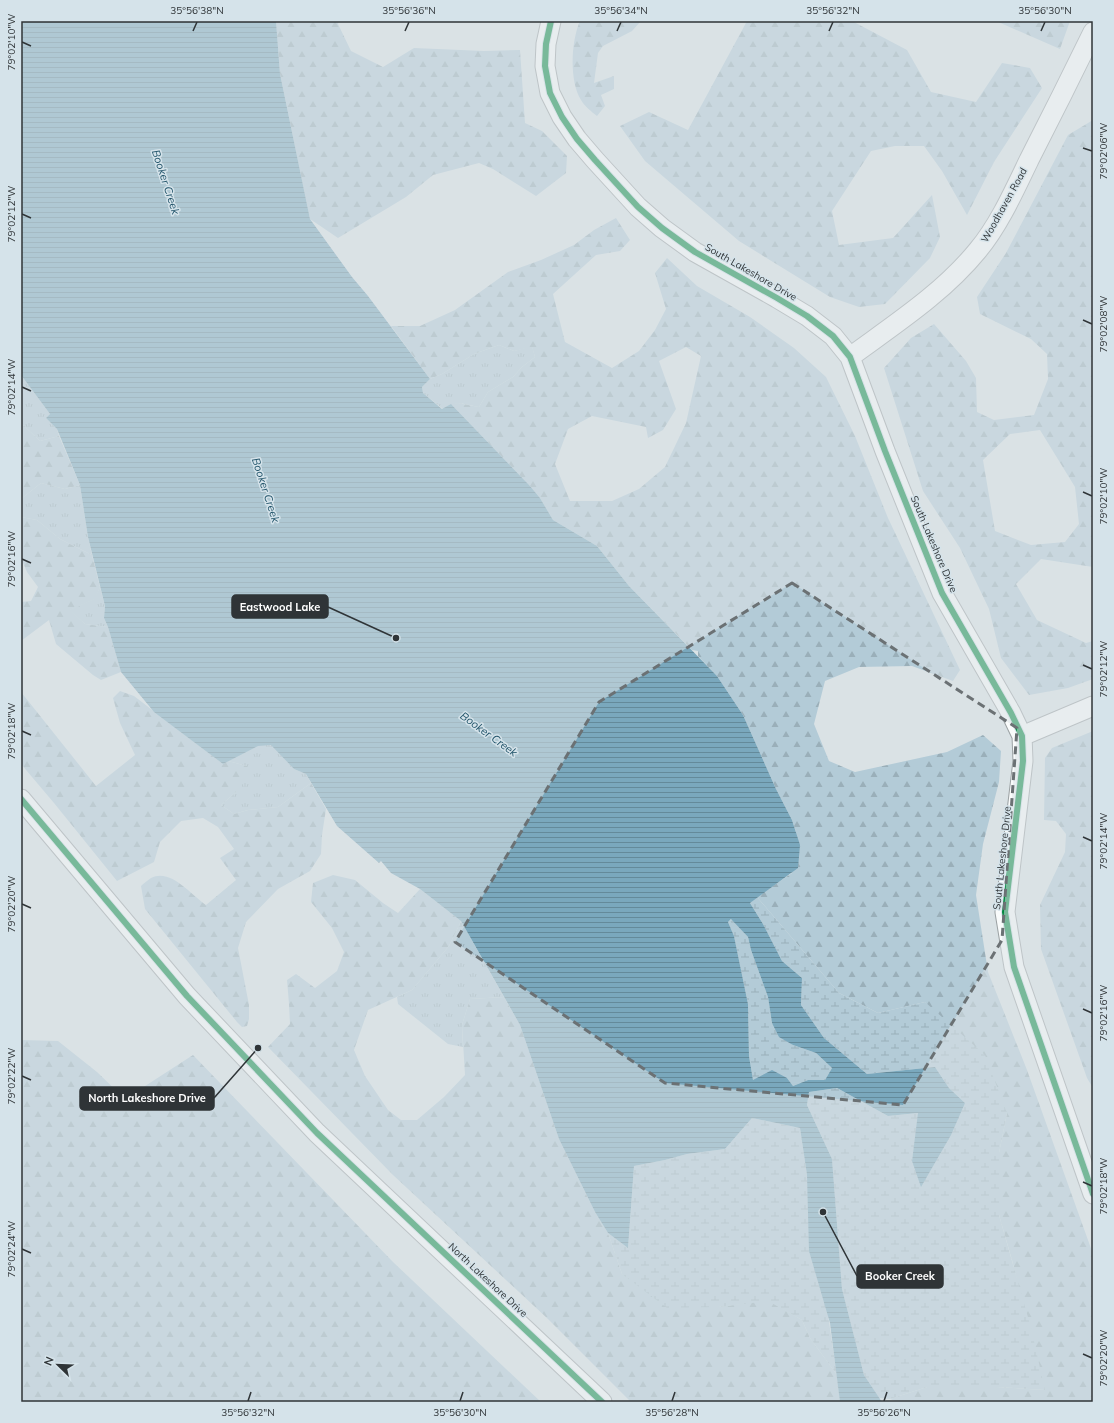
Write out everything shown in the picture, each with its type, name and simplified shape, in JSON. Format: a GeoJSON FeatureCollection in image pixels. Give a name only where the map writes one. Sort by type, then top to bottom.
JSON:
{"type":"FeatureCollection","features":[{"type":"Feature","properties":{"kind":"street","name":"South Lakeshore Drive"},"geometry":{"type":"LineString","coordinates":[[551,21],[546,44],[545,66],[550,93],[562,117],[577,139],[595,160],[638,207],[662,228],[695,252],[807,316],[834,336],[850,357],[885,451],[942,593],[1011,713],[1022,736],[1023,761],[1005,912],[1014,967],[1093,1194]]}},
{"type":"Feature","properties":{"kind":"street","name":"Woodhaven Road"},"geometry":{"type":"LineString","coordinates":[[850,357],[909,314],[956,276],[979,249],[1000,218],[1093,32]]}},
{"type":"Feature","properties":{"kind":"street"},"geometry":{"type":"LineString","coordinates":[[1022,736],[1093,706]]}},
{"type":"Feature","properties":{"kind":"street","name":"North Lakeshore Drive"},"geometry":{"type":"LineString","coordinates":[[21,799],[187,996],[317,1133],[602,1402]]}},
{"type":"Feature","properties":{"kind":"highlighted area"},"geometry":{"type":"Polygon","coordinates":[[[792,583],[1017,728],[1002,940],[903,1105],[665,1083],[455,942],[599,702],[792,583]]]}},
{"type":"Feature","properties":{"kind":"green space"},"geometry":{"type":"Polygon","coordinates":[[[276,21],[339,21],[338,24],[351,51],[383,67],[414,48],[484,51],[520,50],[525,123],[542,131],[567,156],[566,173],[536,196],[493,169],[479,163],[433,175],[406,197],[338,238],[310,219],[280,74],[276,21]]]}},
{"type":"Feature","properties":{"kind":"green space"},"geometry":{"type":"Polygon","coordinates":[[[580,21],[641,21],[632,31],[603,46],[598,53],[594,83],[614,76],[614,89],[601,95],[605,106],[597,116],[588,109],[577,92],[573,72],[573,50],[580,21]]]}},
{"type":"Feature","properties":{"kind":"green space"},"geometry":{"type":"Polygon","coordinates":[[[747,21],[852,21],[907,50],[931,92],[976,102],[1002,63],[1030,68],[1042,88],[994,162],[967,215],[942,171],[924,146],[895,146],[871,151],[832,211],[839,245],[893,238],[932,195],[940,237],[930,258],[885,304],[859,307],[830,297],[739,241],[645,161],[620,126],[649,112],[688,130],[747,21]]]}},
{"type":"Feature","properties":{"kind":"green space"},"geometry":{"type":"Polygon","coordinates":[[[996,21],[1070,21],[1060,49],[996,21]]]}},
{"type":"Feature","properties":{"kind":"green space"},"geometry":{"type":"Polygon","coordinates":[[[1093,120],[1093,567],[1041,559],[1016,584],[1037,620],[1086,643],[1093,641],[1093,679],[1068,688],[1029,695],[1001,658],[989,609],[960,548],[923,491],[884,368],[911,338],[934,324],[966,361],[976,378],[977,412],[994,420],[1034,415],[1048,379],[1047,354],[1031,339],[980,314],[977,297],[1006,253],[1068,135],[1093,120]],[[1040,430],[1010,434],[983,460],[995,531],[1031,545],[1065,542],[1079,524],[1075,487],[1040,430]]]}},
{"type":"Feature","properties":{"kind":"green space"},"geometry":{"type":"Polygon","coordinates":[[[616,218],[630,240],[620,251],[596,255],[553,294],[565,342],[612,368],[639,351],[655,330],[666,309],[655,273],[667,258],[697,286],[750,317],[794,348],[826,377],[855,436],[888,518],[960,670],[953,681],[912,666],[859,667],[825,681],[814,724],[829,761],[855,772],[947,752],[983,735],[1001,751],[999,782],[983,844],[976,895],[988,972],[1027,1070],[1093,1254],[1093,1402],[898,1402],[890,1399],[927,1387],[997,1387],[1044,1390],[1012,1260],[999,1215],[999,1153],[1007,1113],[925,1002],[878,1013],[839,993],[757,897],[792,873],[796,832],[792,820],[776,789],[743,715],[717,676],[698,656],[698,651],[692,650],[629,586],[597,546],[553,520],[540,498],[530,486],[451,404],[458,403],[479,407],[488,392],[513,377],[522,367],[535,357],[532,347],[514,351],[499,345],[474,354],[442,374],[430,379],[391,326],[420,326],[455,310],[508,272],[541,260],[574,245],[594,230],[616,218]],[[686,347],[659,361],[676,409],[663,430],[648,438],[646,427],[592,416],[568,429],[555,464],[570,501],[612,501],[639,489],[665,467],[686,423],[701,356],[686,347]]]}},
{"type":"Feature","properties":{"kind":"green space"},"geometry":{"type":"Polygon","coordinates":[[[499,345],[514,351],[532,346],[535,357],[522,367],[513,377],[488,392],[479,407],[464,404],[452,404],[443,409],[423,393],[422,387],[430,379],[442,374],[474,354],[499,345]]]}},
{"type":"Feature","properties":{"kind":"green space"},"geometry":{"type":"Polygon","coordinates":[[[21,375],[50,414],[46,418],[57,429],[59,436],[40,441],[21,423],[21,375]]]}},
{"type":"Feature","properties":{"kind":"green space"},"geometry":{"type":"Polygon","coordinates":[[[21,423],[40,441],[59,436],[80,485],[65,489],[41,483],[21,499],[21,423]]]}},
{"type":"Feature","properties":{"kind":"green space"},"geometry":{"type":"Polygon","coordinates":[[[41,483],[65,489],[80,485],[92,555],[60,539],[37,520],[21,517],[21,499],[41,483]]]}},
{"type":"Feature","properties":{"kind":"green space"},"geometry":{"type":"Polygon","coordinates":[[[21,517],[37,520],[60,539],[92,555],[100,587],[95,599],[70,610],[85,624],[108,627],[121,672],[101,680],[93,675],[56,644],[49,620],[21,641],[21,602],[31,601],[38,587],[27,572],[21,558],[21,517]]]}},
{"type":"Feature","properties":{"kind":"green space"},"geometry":{"type":"Polygon","coordinates":[[[100,587],[105,606],[104,618],[108,627],[85,624],[69,610],[94,599],[100,587]]]}},
{"type":"Feature","properties":{"kind":"green space"},"geometry":{"type":"Polygon","coordinates":[[[120,691],[134,696],[223,764],[228,761],[247,766],[247,778],[236,792],[221,805],[234,814],[248,810],[278,807],[311,783],[326,809],[321,854],[310,871],[278,889],[246,922],[238,948],[249,1005],[249,1019],[247,1026],[242,1027],[237,1022],[145,909],[141,886],[151,878],[158,876],[166,877],[180,884],[206,905],[236,880],[220,858],[234,849],[218,827],[203,818],[181,821],[160,842],[154,862],[117,881],[21,764],[21,692],[96,786],[135,755],[120,723],[113,698],[120,691]]]}},
{"type":"Feature","properties":{"kind":"green space"},"geometry":{"type":"Polygon","coordinates":[[[1093,731],[1093,1088],[1087,1078],[1041,949],[1040,905],[1065,852],[1066,834],[1056,821],[1044,820],[1045,758],[1052,748],[1093,731]]]}},
{"type":"Feature","properties":{"kind":"green space"},"geometry":{"type":"Polygon","coordinates":[[[271,744],[294,769],[306,774],[311,783],[278,807],[248,810],[234,814],[221,805],[236,792],[247,766],[228,761],[258,745],[271,744]]]}},
{"type":"Feature","properties":{"kind":"green space"},"geometry":{"type":"Polygon","coordinates":[[[333,875],[355,880],[398,913],[420,889],[461,921],[449,946],[412,990],[368,1010],[354,1050],[365,1076],[388,1110],[401,1120],[417,1120],[444,1097],[465,1075],[462,1025],[470,999],[504,997],[520,1025],[559,1139],[595,1212],[608,1233],[622,1274],[719,1307],[768,1300],[802,1320],[810,1338],[837,1375],[840,1401],[631,1402],[548,1319],[393,1175],[268,1047],[290,1024],[287,980],[296,974],[315,988],[337,971],[344,952],[332,928],[311,902],[313,883],[333,875]]]}},
{"type":"Feature","properties":{"kind":"green space"},"geometry":{"type":"Polygon","coordinates":[[[757,897],[839,993],[878,1013],[925,1002],[985,1055],[1007,1113],[999,1153],[999,1215],[1031,1328],[1045,1390],[997,1387],[927,1387],[890,1399],[879,1398],[864,1375],[842,1289],[832,1159],[807,1105],[809,1092],[837,1088],[888,1116],[919,1113],[912,1161],[965,1103],[949,1088],[935,1067],[867,1074],[824,1038],[801,1005],[802,978],[782,961],[763,924],[750,903],[757,897]]]}},
{"type":"Feature","properties":{"kind":"green space"},"geometry":{"type":"Polygon","coordinates":[[[732,919],[748,937],[751,950],[768,997],[772,1023],[793,1045],[816,1053],[832,1068],[825,1080],[808,1080],[793,1086],[787,1078],[753,1080],[749,1056],[748,1004],[734,936],[728,922],[732,919]]]}},
{"type":"Feature","properties":{"kind":"green space"},"geometry":{"type":"Polygon","coordinates":[[[461,921],[504,997],[470,999],[462,1025],[463,1047],[448,1044],[398,1004],[397,997],[412,990],[449,946],[461,921]]]}},
{"type":"Feature","properties":{"kind":"green space"},"geometry":{"type":"Polygon","coordinates":[[[21,1040],[58,1041],[97,1072],[125,1099],[193,1055],[393,1262],[541,1402],[21,1402],[21,1040]]]}},
{"type":"Feature","properties":{"kind":"green space"},"geometry":{"type":"Polygon","coordinates":[[[752,1118],[800,1128],[837,1375],[810,1338],[802,1320],[768,1301],[719,1307],[667,1308],[622,1274],[608,1233],[628,1248],[634,1166],[687,1154],[725,1149],[752,1118]]]}},
{"type":"Feature","properties":{"kind":"water"},"geometry":{"type":"Polygon","coordinates":[[[21,21],[276,21],[280,74],[310,219],[430,379],[422,387],[423,393],[442,409],[451,404],[530,486],[540,498],[553,520],[597,546],[629,586],[717,676],[743,715],[776,789],[792,820],[800,845],[798,868],[750,903],[763,924],[782,961],[802,978],[801,1005],[824,1038],[867,1074],[935,1067],[949,1088],[965,1103],[951,1135],[921,1187],[912,1161],[918,1113],[888,1116],[837,1088],[809,1092],[807,1105],[832,1159],[842,1289],[864,1375],[882,1402],[840,1402],[830,1323],[809,1251],[807,1175],[800,1128],[752,1118],[725,1149],[687,1154],[634,1166],[628,1248],[608,1233],[595,1212],[559,1139],[520,1025],[461,921],[420,889],[391,873],[381,861],[379,863],[337,826],[306,774],[294,769],[271,745],[258,746],[223,764],[154,712],[121,672],[104,618],[105,606],[88,537],[80,485],[57,429],[46,418],[50,414],[21,375],[21,21]],[[731,919],[728,922],[734,936],[748,1004],[749,1056],[753,1080],[772,1070],[787,1078],[793,1086],[808,1080],[825,1080],[832,1068],[816,1053],[793,1045],[779,1037],[772,1023],[768,997],[751,950],[748,937],[731,919]]]}},
{"type":"Feature","properties":{"kind":"cycle path"},"geometry":{"type":"LineString","coordinates":[[551,21],[546,44],[545,66],[550,93],[562,117],[577,139],[595,160],[638,207],[662,228],[695,252],[807,316],[833,336],[850,357],[885,451],[942,593],[1011,713],[1022,736],[1023,761],[1005,912],[1014,967],[1093,1194]]}},
{"type":"Feature","properties":{"kind":"cycle path"},"geometry":{"type":"LineString","coordinates":[[21,799],[187,996],[317,1133],[602,1402]]}},
{"type":"Feature","properties":{"kind":"place","name":"Eastwood Lake"},"geometry":{"type":"Point","coordinates":[396,638]}},
{"type":"Feature","properties":{"kind":"place","name":"North Lakeshore Drive"},"geometry":{"type":"Point","coordinates":[258,1048]}},
{"type":"Feature","properties":{"kind":"place","name":"Booker Creek"},"geometry":{"type":"Point","coordinates":[823,1212]}}]}
